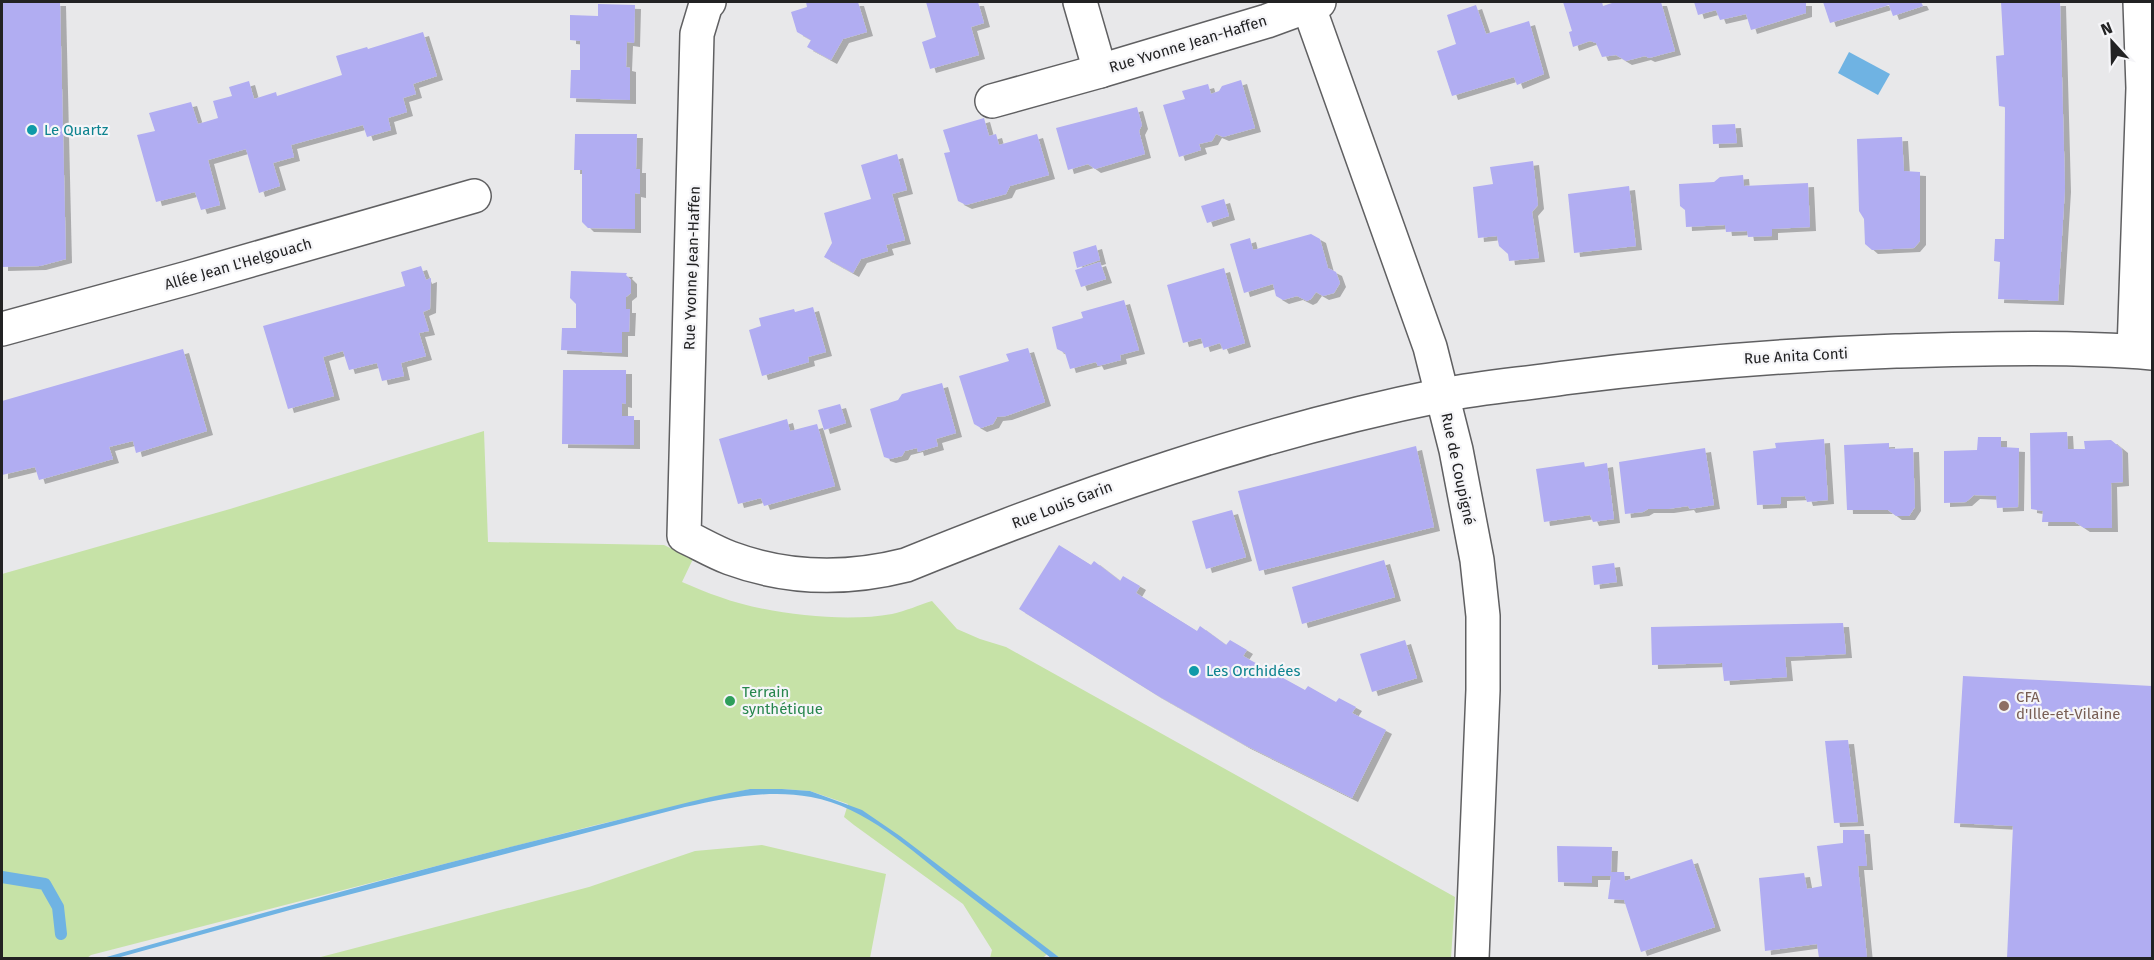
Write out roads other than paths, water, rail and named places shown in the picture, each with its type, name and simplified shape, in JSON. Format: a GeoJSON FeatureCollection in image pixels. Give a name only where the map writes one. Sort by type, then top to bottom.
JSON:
{"type":"FeatureCollection","features":[{"type":"Feature","properties":{"kind":"street","name":"Rue Yvonne Jean-Haffen"},"geometry":{"type":"LineString","coordinates":[[684,536],[697,34],[706,4],[709,2]]}},
{"type":"Feature","properties":{"kind":"street","name":"Rue Yvonne Jean-Haffen"},"geometry":{"type":"LineString","coordinates":[[1080,2],[1100,70]]}},
{"type":"Feature","properties":{"kind":"street"},"geometry":{"type":"LineString","coordinates":[[2140,2],[2143,88],[2143,352]]}},
{"type":"Feature","properties":{"kind":"street","name":"Rue Yvonne Jean-Haffen"},"geometry":{"type":"LineString","coordinates":[[992,101],[1267,21],[1312,3]]}},
{"type":"Feature","properties":{"kind":"street","name":"Rue de Coupigné"},"geometry":{"type":"LineString","coordinates":[[1312,3],[1430,347],[1456,450],[1477,560],[1483,616],[1483,701],[1472,958]]}},
{"type":"Feature","properties":{"kind":"street","name":"Allée Jean L'Helgouach"},"geometry":{"type":"LineString","coordinates":[[2,329],[474,196]]}},
{"type":"Feature","properties":{"kind":"street","name":"Rue Anita Conti"},"geometry":{"type":"LineString","coordinates":[[1443,395],[1621,371],[1744,358],[1825,353],[1932,350],[2143,352]]}},
{"type":"Feature","properties":{"kind":"street","name":"Rue Louis Garin"},"geometry":{"type":"LineString","coordinates":[[684,536],[729,557],[767,569],[804,575],[836,576],[885,570],[906,565],[1119,483],[1271,438],[1443,395]]}},
{"type":"Feature","properties":{"kind":"water"},"geometry":{"type":"Polygon","coordinates":[[[1849,52],[1890,74],[1878,95],[1838,73],[1849,52]]]}},
{"type":"Feature","properties":{"kind":"water"},"geometry":{"type":"Polygon","coordinates":[[[750,789],[810,791],[862,810],[900,836],[1060,958],[1051,958],[904,844],[869,820],[831,802],[811,797],[764,794],[685,807],[290,910],[117,958],[103,958],[468,858],[750,789]]]}},
{"type":"Feature","properties":{"kind":"waterway"},"geometry":{"type":"LineString","coordinates":[[2,877],[45,884],[58,907],[61,934]]}},
{"type":"Feature","properties":{"kind":"place","name":"Le Quartz"},"geometry":{"type":"Point","coordinates":[32,130]}},
{"type":"Feature","properties":{"kind":"place","name":"Les Orchidées"},"geometry":{"type":"Point","coordinates":[1194,671]}},
{"type":"Feature","properties":{"kind":"place","name":"Terrain synthétique"},"geometry":{"type":"Point","coordinates":[730,701]}},
{"type":"Feature","properties":{"kind":"place","name":"CFA d'Ille-et-Vilaine"},"geometry":{"type":"Point","coordinates":[2004,706]}}]}
